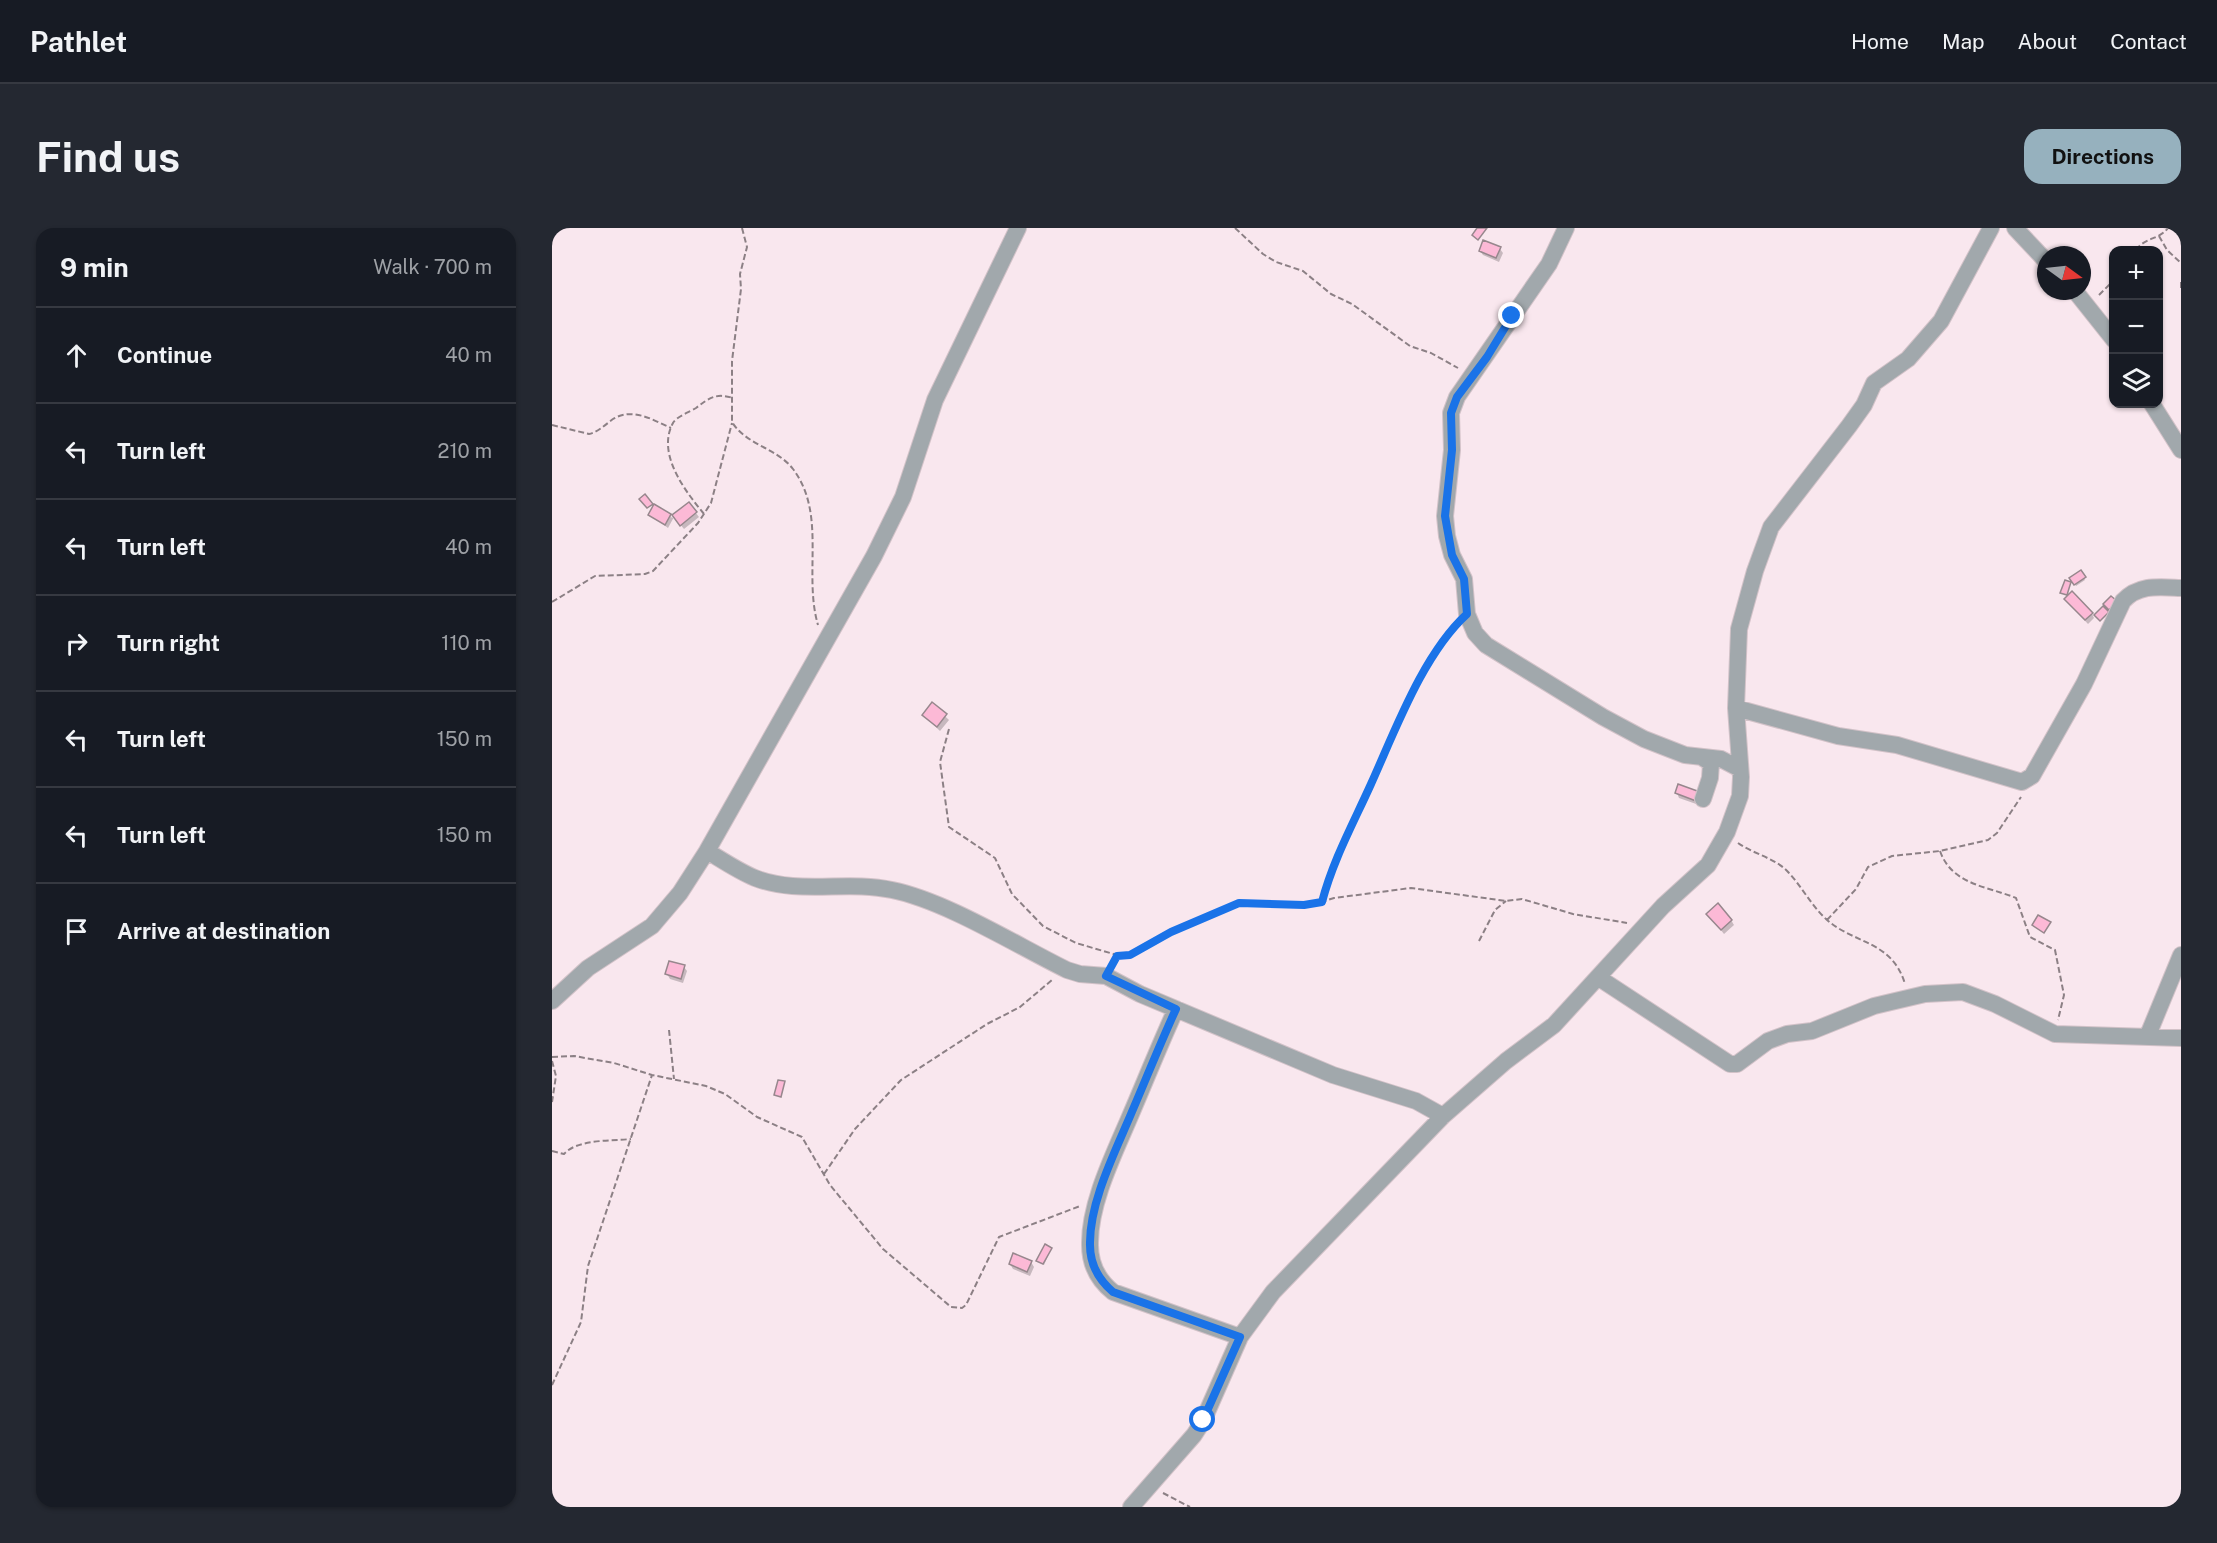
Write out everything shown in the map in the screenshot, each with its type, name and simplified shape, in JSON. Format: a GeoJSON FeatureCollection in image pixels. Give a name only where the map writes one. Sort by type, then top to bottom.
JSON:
{"type":"FeatureCollection","features":[{"type":"Feature","properties":{"kind":"street"},"geometry":{"type":"LineString","coordinates":[[552,1001],[588,968],[652,927],[680,893],[707,851],[823,641],[874,556],[903,497],[935,400],[1018,228]]}},
{"type":"Feature","properties":{"kind":"street"},"geometry":{"type":"LineString","coordinates":[[1566,228],[1549,264],[1457,397],[1451,413],[1452,450],[1445,516],[1452,555],[1464,579],[1467,614],[1474,633],[1486,645],[1603,717],[1664,748],[1703,758],[1721,759],[1740,769]]}},
{"type":"Feature","properties":{"kind":"street"},"geometry":{"type":"LineString","coordinates":[[1131,1507],[1203,1420],[1240,1337],[1273,1292],[1443,1116],[1506,1061],[1554,1025],[1599,978],[1612,960],[1708,865],[1727,832],[1740,796],[1736,708],[1739,629],[1755,571],[1771,527],[1850,426],[1864,405],[1874,383],[1908,359],[1941,321],[1991,228]]}},
{"type":"Feature","properties":{"kind":"street"},"geometry":{"type":"LineString","coordinates":[[2015,228],[2037,251]]}},
{"type":"Feature","properties":{"kind":"street"},"geometry":{"type":"LineString","coordinates":[[2082,300],[2109,334]]}},
{"type":"Feature","properties":{"kind":"street"},"geometry":{"type":"LineString","coordinates":[[2155,408],[2181,450]]}},
{"type":"Feature","properties":{"kind":"street"},"geometry":{"type":"LineString","coordinates":[[1736,708],[1838,736],[1897,745],[2009,780],[2028,780],[2084,684],[2123,601],[2131,592],[2141,588],[2181,588]]}},
{"type":"Feature","properties":{"kind":"street"},"geometry":{"type":"LineString","coordinates":[[1703,758],[1711,763],[1710,778],[1703,799]]}},
{"type":"Feature","properties":{"kind":"street"},"geometry":{"type":"LineString","coordinates":[[707,851],[754,878],[769,882],[815,887],[861,885],[893,890],[931,902],[1067,970],[1080,974],[1106,976],[1176,1009],[1333,1075],[1416,1101],[1443,1116]]}},
{"type":"Feature","properties":{"kind":"street"},"geometry":{"type":"LineString","coordinates":[[2148,1035],[2181,955]]}},
{"type":"Feature","properties":{"kind":"street"},"geometry":{"type":"LineString","coordinates":[[1599,978],[1730,1064],[1742,1061],[1749,1054],[1778,1038],[1812,1030],[1874,1006],[1924,994],[1963,992],[1995,1004],[2055,1034],[2148,1035],[2181,1038]]}},
{"type":"Feature","properties":{"kind":"street"},"geometry":{"type":"LineString","coordinates":[[1176,1009],[1110,1162],[1099,1197],[1090,1244],[1092,1262],[1101,1282],[1113,1292],[1240,1337]]}},
{"type":"Feature","properties":{"kind":"path"},"geometry":{"type":"LineString","coordinates":[[552,602],[595,576],[645,574],[653,571],[705,514],[716,492],[732,422],[734,398],[732,361],[741,289],[740,274],[747,247],[742,228]]}},
{"type":"Feature","properties":{"kind":"path"},"geometry":{"type":"LineString","coordinates":[[1235,228],[1263,254],[1276,262],[1303,270],[1331,294],[1352,304],[1410,346],[1431,353],[1457,367],[1469,382]]}},
{"type":"Feature","properties":{"kind":"path"},"geometry":{"type":"LineString","coordinates":[[2140,246],[2168,228]]}},
{"type":"Feature","properties":{"kind":"path"},"geometry":{"type":"LineString","coordinates":[[2159,236],[2167,250],[2181,263]]}},
{"type":"Feature","properties":{"kind":"path"},"geometry":{"type":"LineString","coordinates":[[2181,282],[2181,289]]}},
{"type":"Feature","properties":{"kind":"path"},"geometry":{"type":"LineString","coordinates":[[2088,307],[2109,285]]}},
{"type":"Feature","properties":{"kind":"path"},"geometry":{"type":"LineString","coordinates":[[705,514],[679,482],[674,471],[669,437],[677,419],[709,398],[721,394],[734,398]]}},
{"type":"Feature","properties":{"kind":"path"},"geometry":{"type":"LineString","coordinates":[[552,425],[589,434],[620,415],[631,414],[642,415],[672,428]]}},
{"type":"Feature","properties":{"kind":"path"},"geometry":{"type":"LineString","coordinates":[[732,422],[752,441],[792,467],[801,481],[812,514],[812,596],[823,641]]}},
{"type":"Feature","properties":{"kind":"path"},"geometry":{"type":"LineString","coordinates":[[1322,902],[1340,847],[1400,718],[1446,637],[1467,614]]}},
{"type":"Feature","properties":{"kind":"path"},"geometry":{"type":"LineString","coordinates":[[949,729],[939,762],[950,827],[995,858],[1012,894],[1043,926],[1076,943],[1117,956],[1130,955],[1171,932],[1239,903],[1304,905],[1346,896],[1411,888],[1506,901],[1522,899],[1573,914],[1645,926]]}},
{"type":"Feature","properties":{"kind":"path"},"geometry":{"type":"LineString","coordinates":[[1827,920],[1856,889],[1868,867],[1892,856],[1940,851],[1988,840],[1997,833],[2028,780]]}},
{"type":"Feature","properties":{"kind":"path"},"geometry":{"type":"LineString","coordinates":[[1727,832],[1743,846],[1789,873],[1798,887],[1827,920],[1882,950],[1902,972],[1908,998]]}},
{"type":"Feature","properties":{"kind":"path"},"geometry":{"type":"LineString","coordinates":[[1940,851],[1945,864],[1956,875],[1971,881],[1977,887],[2016,898],[2030,937],[2055,950],[2064,995],[2055,1034]]}},
{"type":"Feature","properties":{"kind":"path"},"geometry":{"type":"LineString","coordinates":[[1479,941],[1495,910],[1506,901]]}},
{"type":"Feature","properties":{"kind":"path"},"geometry":{"type":"LineString","coordinates":[[1106,976],[1117,956]]}},
{"type":"Feature","properties":{"kind":"path"},"geometry":{"type":"LineString","coordinates":[[824,1174],[855,1129],[901,1080],[949,1052],[987,1024],[1020,1007],[1067,970]]}},
{"type":"Feature","properties":{"kind":"path"},"geometry":{"type":"LineString","coordinates":[[669,1030],[674,1079]]}},
{"type":"Feature","properties":{"kind":"path"},"geometry":{"type":"LineString","coordinates":[[552,1102],[556,1076],[552,1059],[574,1056],[614,1063],[725,1094],[757,1116],[802,1137],[839,1197],[883,1249],[948,1306],[960,1309],[971,1295],[999,1237],[1099,1197]]}},
{"type":"Feature","properties":{"kind":"path"},"geometry":{"type":"LineString","coordinates":[[552,1385],[581,1322],[588,1266],[652,1075]]}},
{"type":"Feature","properties":{"kind":"path"},"geometry":{"type":"LineString","coordinates":[[552,1151],[564,1154],[568,1148],[631,1139]]}},
{"type":"Feature","properties":{"kind":"path"},"geometry":{"type":"LineString","coordinates":[[1150,1486],[1190,1507]]}},
{"type":"Feature","properties":{"kind":"building"},"geometry":{"type":"Polygon","coordinates":[[[1477,228],[1487,228],[1478,240],[1472,235],[1477,228]]]}},
{"type":"Feature","properties":{"kind":"building"},"geometry":{"type":"Polygon","coordinates":[[[1483,240],[1501,247],[1496,258],[1479,251],[1483,240]]]}},
{"type":"Feature","properties":{"kind":"building"},"geometry":{"type":"Polygon","coordinates":[[[645,494],[653,504],[647,508],[639,499],[645,494]]]}},
{"type":"Feature","properties":{"kind":"building"},"geometry":{"type":"Polygon","coordinates":[[[689,502],[697,512],[680,526],[672,515],[689,502]]]}},
{"type":"Feature","properties":{"kind":"building"},"geometry":{"type":"Polygon","coordinates":[[[654,504],[671,514],[665,525],[648,515],[654,504]]]}},
{"type":"Feature","properties":{"kind":"building"},"geometry":{"type":"Polygon","coordinates":[[[2081,570],[2086,577],[2074,585],[2069,578],[2081,570]]]}},
{"type":"Feature","properties":{"kind":"building"},"geometry":{"type":"Polygon","coordinates":[[[2065,580],[2071,582],[2067,595],[2060,593],[2065,580]]]}},
{"type":"Feature","properties":{"kind":"building"},"geometry":{"type":"Polygon","coordinates":[[[2072,591],[2093,613],[2085,620],[2064,599],[2072,591]]]}},
{"type":"Feature","properties":{"kind":"building"},"geometry":{"type":"Polygon","coordinates":[[[2111,596],[2117,601],[2109,610],[2103,604],[2111,596]]]}},
{"type":"Feature","properties":{"kind":"building"},"geometry":{"type":"Polygon","coordinates":[[[2103,606],[2109,612],[2100,621],[2094,615],[2103,606]]]}},
{"type":"Feature","properties":{"kind":"building"},"geometry":{"type":"Polygon","coordinates":[[[932,702],[947,714],[937,727],[922,715],[932,702]]]}},
{"type":"Feature","properties":{"kind":"building"},"geometry":{"type":"Polygon","coordinates":[[[1678,784],[1700,792],[1696,801],[1675,793],[1678,784]]]}},
{"type":"Feature","properties":{"kind":"building"},"geometry":{"type":"Polygon","coordinates":[[[1718,903],[1732,920],[1721,930],[1706,914],[1718,903]]]}},
{"type":"Feature","properties":{"kind":"building"},"geometry":{"type":"Polygon","coordinates":[[[2038,915],[2051,922],[2044,933],[2032,925],[2038,915]]]}},
{"type":"Feature","properties":{"kind":"building"},"geometry":{"type":"Polygon","coordinates":[[[669,961],[685,965],[681,979],[665,974],[669,961]]]}},
{"type":"Feature","properties":{"kind":"building"},"geometry":{"type":"Polygon","coordinates":[[[778,1080],[785,1081],[781,1097],[774,1095],[778,1080]]]}},
{"type":"Feature","properties":{"kind":"building"},"geometry":{"type":"Polygon","coordinates":[[[1045,1244],[1052,1248],[1043,1264],[1036,1261],[1045,1244]]]}},
{"type":"Feature","properties":{"kind":"building"},"geometry":{"type":"Polygon","coordinates":[[[1013,1253],[1032,1261],[1027,1272],[1009,1264],[1013,1253]]]}},
{"type":"Feature","properties":{"kind":"route"},"geometry":{"type":"LineString","coordinates":[[1203,1420],[1240,1337],[1113,1292],[1101,1282],[1092,1262],[1090,1244],[1093,1220],[1110,1162],[1176,1009],[1106,976],[1113,959],[1117,956],[1130,955],[1171,932],[1239,903],[1304,905],[1322,902],[1340,847],[1400,718],[1420,679],[1446,637],[1467,614],[1464,579],[1452,555],[1445,516],[1452,450],[1451,413],[1457,397],[1487,357],[1512,316]]}}]}
